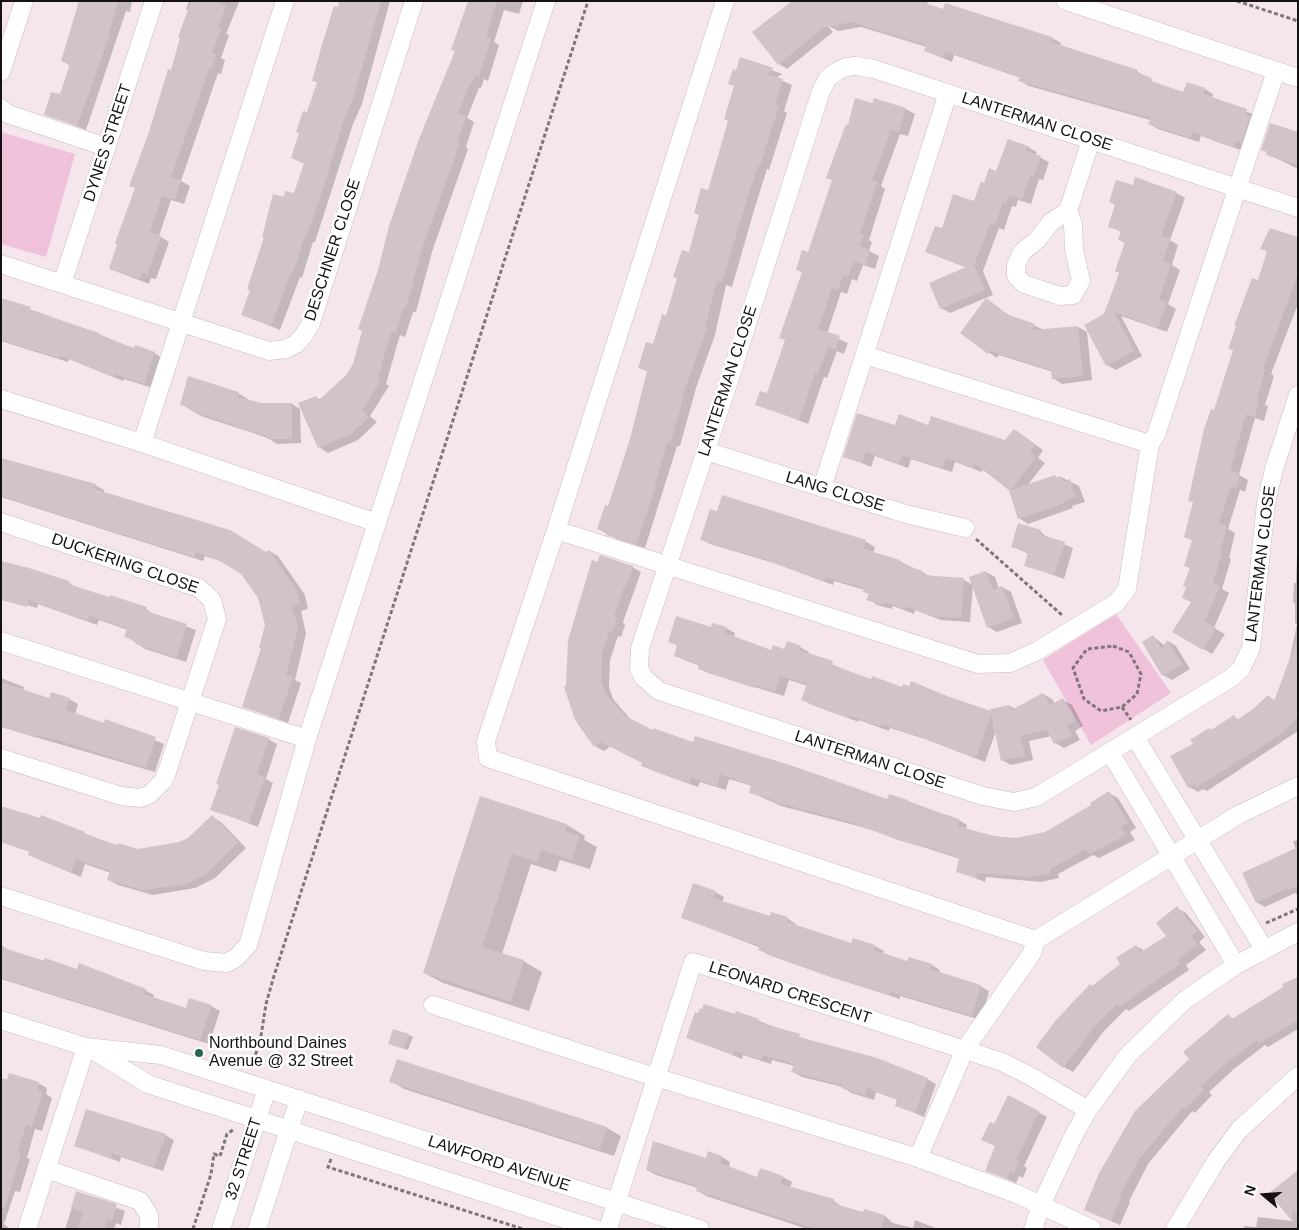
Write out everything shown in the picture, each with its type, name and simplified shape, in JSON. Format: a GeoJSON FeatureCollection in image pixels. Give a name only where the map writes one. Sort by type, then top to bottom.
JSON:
{"type":"FeatureCollection","features":[{"type":"Feature","properties":{"kind":"street"},"geometry":{"type":"LineString","coordinates":[[1,72],[24,1]]}},
{"type":"Feature","properties":{"kind":"street","name":"DYNES STREET"},"geometry":{"type":"LineString","coordinates":[[62,284],[154,1]]}},
{"type":"Feature","properties":{"kind":"street"},"geometry":{"type":"LineString","coordinates":[[142,443],[180,322],[249,118],[285,1]]}},
{"type":"Feature","properties":{"kind":"street","name":"DESCHNER CLOSE"},"geometry":{"type":"LineString","coordinates":[[1,264],[269,351],[286,349],[296,344],[311,323],[414,1]]}},
{"type":"Feature","properties":{"kind":"street"},"geometry":{"type":"LineString","coordinates":[[1,896],[204,961],[227,963],[248,945],[307,739],[546,1]]}},
{"type":"Feature","properties":{"kind":"street"},"geometry":{"type":"LineString","coordinates":[[724,1],[556,530],[486,741],[488,758],[1036,940]]}},
{"type":"Feature","properties":{"kind":"street"},"geometry":{"type":"LineString","coordinates":[[1066,1],[1298,78]]}},
{"type":"Feature","properties":{"kind":"street","name":"LANTERMAN CLOSE"},"geometry":{"type":"LineString","coordinates":[[1298,208],[866,67],[846,67],[828,78],[822,91],[667,567],[639,658],[642,677],[659,692],[1006,802],[1036,797],[1110,752],[1133,729],[1231,678],[1241,669],[1251,648],[1266,503],[1274,469],[1298,395]]}},
{"type":"Feature","properties":{"kind":"street"},"geometry":{"type":"LineString","coordinates":[[556,530],[667,567],[978,664],[1010,663],[1038,651],[1116,603],[1127,589],[1150,444],[1156,435],[1276,71]]}},
{"type":"Feature","properties":{"kind":"street"},"geometry":{"type":"LineString","coordinates":[[822,488],[948,93]]}},
{"type":"Feature","properties":{"kind":"street"},"geometry":{"type":"LineString","coordinates":[[1,108],[8,114],[106,147]]}},
{"type":"Feature","properties":{"kind":"street"},"geometry":{"type":"LineString","coordinates":[[1068,211],[1051,222],[1037,240],[1022,252],[1018,258],[1015,270],[1016,276],[1024,284],[1060,296],[1073,294],[1082,281],[1074,250],[1073,224],[1068,211],[1091,140]]}},
{"type":"Feature","properties":{"kind":"street"},"geometry":{"type":"LineString","coordinates":[[864,355],[1150,444]]}},
{"type":"Feature","properties":{"kind":"street"},"geometry":{"type":"LineString","coordinates":[[1,399],[142,443],[378,523]]}},
{"type":"Feature","properties":{"kind":"street","name":"LANG CLOSE"},"geometry":{"type":"LineString","coordinates":[[706,451],[906,514],[965,528]]}},
{"type":"Feature","properties":{"kind":"street","name":"DUCKERING CLOSE"},"geometry":{"type":"LineString","coordinates":[[1,522],[188,583],[206,593],[215,608],[216,618],[163,780],[149,795],[140,798],[122,796],[1,758]]}},
{"type":"Feature","properties":{"kind":"street"},"geometry":{"type":"LineString","coordinates":[[1,641],[307,739]]}},
{"type":"Feature","properties":{"kind":"street"},"geometry":{"type":"LineString","coordinates":[[1133,729],[1197,840],[1264,949]]}},
{"type":"Feature","properties":{"kind":"street"},"geometry":{"type":"LineString","coordinates":[[1110,752],[1236,965]]}},
{"type":"Feature","properties":{"kind":"street"},"geometry":{"type":"LineString","coordinates":[[918,1158],[965,1049],[1032,954],[1036,940],[1238,815],[1298,786]]}},
{"type":"Feature","properties":{"kind":"street"},"geometry":{"type":"LineString","coordinates":[[1033,1229],[1041,1205],[1069,1144],[1088,1110],[1111,1076],[1146,1035],[1186,1000],[1236,965],[1298,932]]}},
{"type":"Feature","properties":{"kind":"street","name":"LEONARD CRESCENT"},"geometry":{"type":"LineString","coordinates":[[608,1229],[693,962],[965,1049],[1017,1069],[1088,1110]]}},
{"type":"Feature","properties":{"kind":"street"},"geometry":{"type":"LineString","coordinates":[[433,1005],[656,1078],[918,1158],[1017,1194],[1092,1229]]}},
{"type":"Feature","properties":{"kind":"street"},"geometry":{"type":"LineString","coordinates":[[1,1020],[86,1046],[27,1229]]}},
{"type":"Feature","properties":{"kind":"street","name":"LAWFORD AVENUE"},"geometry":{"type":"LineString","coordinates":[[86,1046],[162,1055],[700,1229]]}},
{"type":"Feature","properties":{"kind":"street","name":"LAWFORD AVENUE"},"geometry":{"type":"LineString","coordinates":[[86,1046],[148,1084],[596,1229]]}},
{"type":"Feature","properties":{"kind":"street"},"geometry":{"type":"LineString","coordinates":[[1175,1229],[1216,1160],[1239,1130],[1298,1076]]}},
{"type":"Feature","properties":{"kind":"street","name":"32 STREET"},"geometry":{"type":"LineString","coordinates":[[221,1229],[266,1089]]}},
{"type":"Feature","properties":{"kind":"street","name":"32 STREET"},"geometry":{"type":"LineString","coordinates":[[257,1229],[299,1099]]}},
{"type":"Feature","properties":{"kind":"street"},"geometry":{"type":"LineString","coordinates":[[46,1169],[140,1201],[150,1215],[150,1229]]}},
{"type":"Feature","properties":{"kind":"path"},"geometry":{"type":"LineString","coordinates":[[251,1072],[260,1042],[266,1004],[273,979],[588,1]]}},
{"type":"Feature","properties":{"kind":"path"},"geometry":{"type":"LineString","coordinates":[[1237,1],[1298,21]]}},
{"type":"Feature","properties":{"kind":"path"},"geometry":{"type":"LineString","coordinates":[[965,528],[1076,628],[1087,649]]}},
{"type":"Feature","properties":{"kind":"path"},"geometry":{"type":"LineString","coordinates":[[1113,646],[1129,652],[1141,674],[1137,694],[1122,707],[1102,711],[1084,699],[1073,668],[1087,649],[1113,646]]}},
{"type":"Feature","properties":{"kind":"path"},"geometry":{"type":"LineString","coordinates":[[1122,707],[1133,729]]}},
{"type":"Feature","properties":{"kind":"path"},"geometry":{"type":"LineString","coordinates":[[1264,923],[1269,923],[1298,909]]}},
{"type":"Feature","properties":{"kind":"path"},"geometry":{"type":"LineString","coordinates":[[193,1229],[211,1174],[214,1154],[220,1156],[227,1134]]}},
{"type":"Feature","properties":{"kind":"path"},"geometry":{"type":"LineString","coordinates":[[332,1157],[328,1167],[522,1229]]}},
{"type":"Feature","properties":{"kind":"shaded area"},"geometry":{"type":"Polygon","coordinates":[[[1,132],[75,154],[46,257],[1,244],[1,132]]]}},
{"type":"Feature","properties":{"kind":"shaded area"},"geometry":{"type":"Polygon","coordinates":[[[1116,614],[1171,693],[1091,745],[1043,660],[1116,614]]]}},
{"type":"Feature","properties":{"kind":"building"},"geometry":{"type":"Polygon","coordinates":[[[79,1],[118,1],[106,45],[77,126],[44,115],[51,92],[60,94],[70,64],[61,61],[79,1]]]}},
{"type":"Feature","properties":{"kind":"building"},"geometry":{"type":"Polygon","coordinates":[[[191,1],[216,1],[226,6],[218,28],[221,29],[212,53],[216,54],[212,69],[209,69],[171,177],[181,180],[175,200],[162,196],[150,232],[161,236],[147,275],[142,273],[140,279],[109,269],[117,244],[115,243],[135,188],[129,186],[149,132],[168,69],[171,70],[180,38],[178,37],[191,1]]]}},
{"type":"Feature","properties":{"kind":"building"},"geometry":{"type":"Polygon","coordinates":[[[339,1],[381,1],[353,99],[344,119],[327,177],[306,238],[304,237],[293,274],[291,273],[271,326],[241,315],[250,290],[247,289],[264,237],[262,237],[273,194],[284,197],[285,191],[294,193],[304,163],[291,158],[299,133],[296,132],[303,111],[307,112],[317,82],[312,81],[334,6],[338,7],[339,1]]]}},
{"type":"Feature","properties":{"kind":"building"},"geometry":{"type":"Polygon","coordinates":[[[468,1],[497,1],[486,37],[491,39],[479,77],[475,75],[458,113],[466,116],[457,142],[460,143],[423,246],[406,308],[403,307],[396,333],[391,331],[378,378],[381,380],[362,410],[369,417],[349,435],[318,448],[298,403],[316,396],[318,401],[346,375],[353,364],[362,331],[358,329],[378,270],[389,226],[419,139],[455,51],[451,50],[468,1]]]}},
{"type":"Feature","properties":{"kind":"building"},"geometry":{"type":"Polygon","coordinates":[[[792,1],[919,1],[943,9],[945,3],[1052,37],[1051,42],[1138,70],[1137,73],[1152,78],[1151,81],[1183,92],[1187,82],[1205,88],[1203,94],[1247,109],[1245,114],[1250,116],[1241,143],[1236,141],[1234,147],[1192,132],[1190,138],[1148,124],[1150,118],[1018,81],[1020,77],[945,51],[943,58],[924,51],[926,45],[851,22],[823,28],[778,65],[752,32],[792,1]]]}},
{"type":"Feature","properties":{"kind":"building"},"geometry":{"type":"Polygon","coordinates":[[[740,57],[774,68],[767,74],[783,79],[775,105],[779,106],[760,166],[758,165],[746,202],[722,282],[717,281],[705,328],[707,329],[687,383],[671,442],[668,441],[654,486],[656,486],[636,544],[606,535],[607,532],[597,529],[605,505],[608,506],[630,439],[647,371],[638,368],[646,342],[653,344],[662,314],[666,316],[677,278],[673,277],[682,250],[689,252],[699,215],[694,213],[701,188],[708,190],[728,121],[724,119],[734,86],[728,84],[733,69],[736,70],[740,57]]]}},
{"type":"Feature","properties":{"kind":"building"},"geometry":{"type":"Polygon","coordinates":[[[855,98],[872,103],[874,98],[906,108],[899,132],[891,130],[872,180],[877,182],[860,234],[864,235],[860,246],[870,250],[866,265],[854,261],[848,277],[843,275],[838,290],[832,288],[818,329],[840,336],[835,350],[828,347],[818,374],[815,373],[799,420],[755,405],[760,391],[767,393],[785,340],[779,338],[802,272],[796,270],[802,250],[808,252],[832,180],[826,178],[846,124],[848,125],[855,98]]]}},
{"type":"Feature","properties":{"kind":"building"},"geometry":{"type":"Polygon","coordinates":[[[1270,123],[1298,132],[1298,165],[1266,155],[1267,152],[1261,150],[1270,123]]]}},
{"type":"Feature","properties":{"kind":"building"},"geometry":{"type":"Polygon","coordinates":[[[1008,139],[1028,146],[1026,151],[1041,156],[1034,176],[1030,175],[1022,200],[1009,195],[1006,203],[1003,202],[995,225],[990,224],[974,265],[985,290],[940,309],[929,283],[966,267],[925,252],[935,226],[942,228],[953,194],[974,201],[981,181],[984,183],[989,168],[996,171],[1008,139]]]}},
{"type":"Feature","properties":{"kind":"building"},"geometry":{"type":"Polygon","coordinates":[[[1135,177],[1177,192],[1161,236],[1170,238],[1163,261],[1171,264],[1159,299],[1167,302],[1158,328],[1114,312],[1134,351],[1106,366],[1084,325],[1104,314],[1119,273],[1115,271],[1125,242],[1118,240],[1121,231],[1108,227],[1115,204],[1109,202],[1116,180],[1133,185],[1135,177]]]}},
{"type":"Feature","properties":{"kind":"building"},"geometry":{"type":"Polygon","coordinates":[[[1270,228],[1298,237],[1298,274],[1263,369],[1265,370],[1257,399],[1259,400],[1255,417],[1246,414],[1230,471],[1240,474],[1236,488],[1231,486],[1219,524],[1227,526],[1220,552],[1222,553],[1213,583],[1220,586],[1205,621],[1216,628],[1203,650],[1172,632],[1191,602],[1182,598],[1186,587],[1183,586],[1190,568],[1184,566],[1192,540],[1184,537],[1193,502],[1188,501],[1204,429],[1211,409],[1214,410],[1233,350],[1228,349],[1236,326],[1234,326],[1252,278],[1258,280],[1267,251],[1260,249],[1270,228]]]}},
{"type":"Feature","properties":{"kind":"building"},"geometry":{"type":"Polygon","coordinates":[[[1,298],[31,307],[30,310],[99,333],[99,335],[134,348],[135,345],[155,352],[144,384],[115,374],[114,377],[60,355],[59,358],[1,340],[1,298]]]}},
{"type":"Feature","properties":{"kind":"building"},"geometry":{"type":"Polygon","coordinates":[[[986,298],[1009,315],[1035,324],[1033,330],[1078,326],[1083,376],[1052,379],[1051,370],[990,351],[988,354],[960,333],[986,298]]]}},
{"type":"Feature","properties":{"kind":"building"},"geometry":{"type":"Polygon","coordinates":[[[188,376],[239,392],[238,397],[262,403],[292,403],[292,439],[267,439],[267,436],[233,427],[234,425],[191,411],[191,408],[180,405],[188,376]]]}},
{"type":"Feature","properties":{"kind":"building"},"geometry":{"type":"Polygon","coordinates":[[[857,413],[895,425],[899,414],[928,425],[931,416],[1005,440],[1014,429],[1035,444],[1030,452],[1036,457],[1011,490],[1055,475],[1056,478],[1061,476],[1063,482],[1070,479],[1076,497],[1064,501],[1065,503],[1018,519],[1010,491],[974,463],[973,468],[946,458],[943,468],[902,455],[899,464],[866,452],[862,463],[843,457],[857,413]]]}},
{"type":"Feature","properties":{"kind":"building"},"geometry":{"type":"Polygon","coordinates":[[[1,458],[96,484],[94,489],[230,530],[266,552],[269,550],[296,589],[300,604],[292,606],[298,628],[286,675],[293,677],[279,719],[242,707],[261,648],[259,648],[265,625],[258,598],[241,574],[217,559],[196,552],[194,557],[1,496],[1,458]]]}},
{"type":"Feature","properties":{"kind":"building"},"geometry":{"type":"Polygon","coordinates":[[[722,495],[866,540],[864,549],[900,560],[899,563],[923,571],[922,575],[964,578],[961,618],[930,616],[906,606],[905,609],[884,602],[883,605],[866,600],[869,594],[863,592],[864,588],[825,577],[824,581],[764,559],[700,540],[710,509],[717,511],[722,495]]]}},
{"type":"Feature","properties":{"kind":"building"},"geometry":{"type":"Polygon","coordinates":[[[1018,523],[1041,530],[1039,534],[1065,542],[1054,575],[1024,566],[1028,552],[1011,547],[1018,523]]]}},
{"type":"Feature","properties":{"kind":"building"},"geometry":{"type":"Polygon","coordinates":[[[600,555],[633,566],[614,617],[617,618],[612,633],[609,632],[602,654],[601,681],[605,693],[625,716],[653,730],[653,728],[693,742],[695,736],[790,765],[887,799],[889,794],[908,800],[908,802],[959,819],[957,826],[994,836],[1016,838],[1045,832],[1091,805],[1090,803],[1109,791],[1128,822],[1121,827],[1126,835],[1089,854],[1086,849],[1050,869],[1050,873],[1031,877],[977,873],[976,878],[956,872],[959,858],[926,846],[925,848],[898,840],[851,822],[771,801],[771,799],[749,793],[751,785],[720,774],[717,786],[691,777],[689,783],[641,766],[642,763],[601,742],[594,747],[575,720],[564,687],[566,686],[568,640],[592,560],[597,562],[600,555]]]}},
{"type":"Feature","properties":{"kind":"building"},"geometry":{"type":"Polygon","coordinates":[[[1,561],[69,581],[68,584],[109,597],[110,595],[147,607],[146,611],[187,624],[177,658],[135,644],[136,641],[124,637],[127,628],[89,616],[88,621],[29,600],[27,607],[1,600],[1,561]]]}},
{"type":"Feature","properties":{"kind":"building"},"geometry":{"type":"Polygon","coordinates":[[[986,571],[993,590],[1002,586],[1014,618],[987,628],[969,577],[986,571]]]}},
{"type":"Feature","properties":{"kind":"building"},"geometry":{"type":"Polygon","coordinates":[[[676,616],[711,627],[712,623],[727,627],[725,633],[771,650],[773,645],[784,649],[787,641],[801,646],[799,650],[833,661],[832,665],[871,679],[872,676],[902,687],[903,684],[909,686],[911,681],[991,711],[990,709],[1010,705],[1011,710],[1043,693],[1050,705],[1063,698],[1075,721],[1067,725],[1072,735],[1054,744],[1047,730],[1020,736],[1025,756],[1001,761],[991,714],[976,758],[915,735],[850,716],[849,718],[801,700],[807,684],[780,676],[775,692],[755,685],[754,688],[698,669],[699,664],[674,656],[677,645],[668,642],[676,616]]]}},
{"type":"Feature","properties":{"kind":"building"},"geometry":{"type":"Polygon","coordinates":[[[1153,635],[1162,649],[1167,640],[1182,664],[1162,676],[1142,642],[1153,635]]]}},
{"type":"Feature","properties":{"kind":"building"},"geometry":{"type":"Polygon","coordinates":[[[1296,642],[1298,717],[1283,732],[1261,747],[1197,787],[1195,784],[1188,788],[1170,756],[1193,744],[1190,740],[1209,728],[1211,730],[1234,715],[1237,720],[1268,695],[1274,701],[1296,642]]]}},
{"type":"Feature","properties":{"kind":"building"},"geometry":{"type":"Polygon","coordinates":[[[1,682],[49,698],[51,692],[70,698],[66,710],[104,723],[105,719],[156,737],[146,768],[57,740],[33,735],[33,737],[1,726],[1,682]]]}},
{"type":"Feature","properties":{"kind":"building"},"geometry":{"type":"Polygon","coordinates":[[[235,727],[269,738],[257,774],[265,777],[249,823],[210,810],[219,785],[216,784],[235,727]]]}},
{"type":"Feature","properties":{"kind":"building"},"geometry":{"type":"Polygon","coordinates":[[[480,796],[567,824],[565,831],[579,836],[572,860],[541,850],[537,862],[512,854],[482,947],[524,960],[511,1002],[423,973],[480,796]]]}},
{"type":"Feature","properties":{"kind":"building"},"geometry":{"type":"Polygon","coordinates":[[[1,806],[40,818],[41,815],[85,832],[85,834],[117,845],[118,843],[138,849],[179,842],[188,838],[212,815],[238,842],[206,874],[186,884],[143,890],[107,880],[110,871],[76,859],[71,873],[28,855],[29,851],[1,842],[1,806]]]}},
{"type":"Feature","properties":{"kind":"building"},"geometry":{"type":"Polygon","coordinates":[[[1298,847],[1298,886],[1288,890],[1287,888],[1256,903],[1242,873],[1298,847]]]}},
{"type":"Feature","properties":{"kind":"building"},"geometry":{"type":"Polygon","coordinates":[[[693,883],[716,891],[713,898],[770,916],[771,912],[788,917],[787,922],[851,943],[853,938],[875,945],[874,950],[907,961],[909,957],[932,964],[930,969],[981,985],[972,1016],[891,992],[890,995],[817,972],[758,950],[760,946],[681,918],[693,883]]]}},
{"type":"Feature","properties":{"kind":"building"},"geometry":{"type":"Polygon","coordinates":[[[1177,906],[1197,931],[1191,936],[1197,944],[1178,960],[1180,964],[1119,1007],[1117,1004],[1095,1026],[1063,1068],[1036,1047],[1056,1020],[1090,984],[1092,986],[1120,964],[1116,958],[1136,945],[1141,952],[1166,936],[1156,923],[1177,906]]]}},
{"type":"Feature","properties":{"kind":"building"},"geometry":{"type":"Polygon","coordinates":[[[1,947],[44,961],[45,958],[77,969],[79,963],[146,989],[144,994],[186,1008],[189,998],[212,1005],[200,1040],[1,978],[1,947]]]}},
{"type":"Feature","properties":{"kind":"building"},"geometry":{"type":"Polygon","coordinates":[[[1298,977],[1298,1020],[1259,1043],[1257,1040],[1225,1064],[1201,1086],[1204,1089],[1185,1109],[1183,1107],[1139,1159],[1120,1195],[1122,1195],[1111,1221],[1084,1210],[1099,1173],[1135,1111],[1189,1059],[1183,1052],[1228,1014],[1232,1019],[1283,987],[1282,984],[1298,977]]]}},
{"type":"Feature","properties":{"kind":"building"},"geometry":{"type":"Polygon","coordinates":[[[704,1004],[735,1014],[736,1011],[759,1019],[758,1022],[800,1034],[799,1037],[877,1058],[928,1078],[915,1113],[895,1106],[897,1099],[867,1088],[865,1096],[841,1088],[842,1085],[791,1072],[794,1064],[763,1055],[762,1060],[734,1051],[733,1055],[686,1038],[695,1012],[698,1013],[704,1004]]]}},
{"type":"Feature","properties":{"kind":"building"},"geometry":{"type":"Polygon","coordinates":[[[393,1029],[409,1034],[404,1049],[388,1044],[393,1029]]]}},
{"type":"Feature","properties":{"kind":"building"},"geometry":{"type":"Polygon","coordinates":[[[397,1059],[607,1127],[600,1150],[389,1082],[397,1059]]]}},
{"type":"Feature","properties":{"kind":"building"},"geometry":{"type":"Polygon","coordinates":[[[9,1073],[39,1082],[37,1090],[43,1092],[32,1127],[26,1125],[18,1152],[21,1153],[5,1208],[1,1208],[1,1078],[7,1080],[9,1073]]]}},
{"type":"Feature","properties":{"kind":"building"},"geometry":{"type":"Polygon","coordinates":[[[1008,1095],[1039,1111],[1016,1160],[1019,1161],[1014,1174],[1010,1172],[1007,1179],[985,1171],[995,1146],[981,1140],[990,1122],[994,1124],[1008,1095]]]}},
{"type":"Feature","properties":{"kind":"building"},"geometry":{"type":"Polygon","coordinates":[[[86,1109],[166,1134],[154,1167],[112,1153],[111,1158],[74,1146],[86,1109]]]}},
{"type":"Feature","properties":{"kind":"building"},"geometry":{"type":"Polygon","coordinates":[[[653,1141],[706,1158],[708,1151],[722,1156],[720,1163],[757,1177],[760,1168],[783,1176],[781,1184],[834,1199],[832,1203],[863,1212],[864,1209],[885,1215],[881,1229],[816,1229],[696,1191],[697,1186],[646,1170],[653,1141]]]}},
{"type":"Feature","properties":{"kind":"building"},"geometry":{"type":"Polygon","coordinates":[[[1298,1170],[1298,1215],[1293,1209],[1292,1221],[1269,1193],[1298,1170]]]}},
{"type":"Feature","properties":{"kind":"building"},"geometry":{"type":"Polygon","coordinates":[[[76,1191],[117,1204],[112,1220],[107,1219],[104,1229],[78,1229],[83,1212],[71,1208],[76,1191]]]}},
{"type":"Feature","properties":{"kind":"place","name":"Northbound Daines Avenue @ 32 Street"},"geometry":{"type":"Point","coordinates":[199,1053]}}]}
